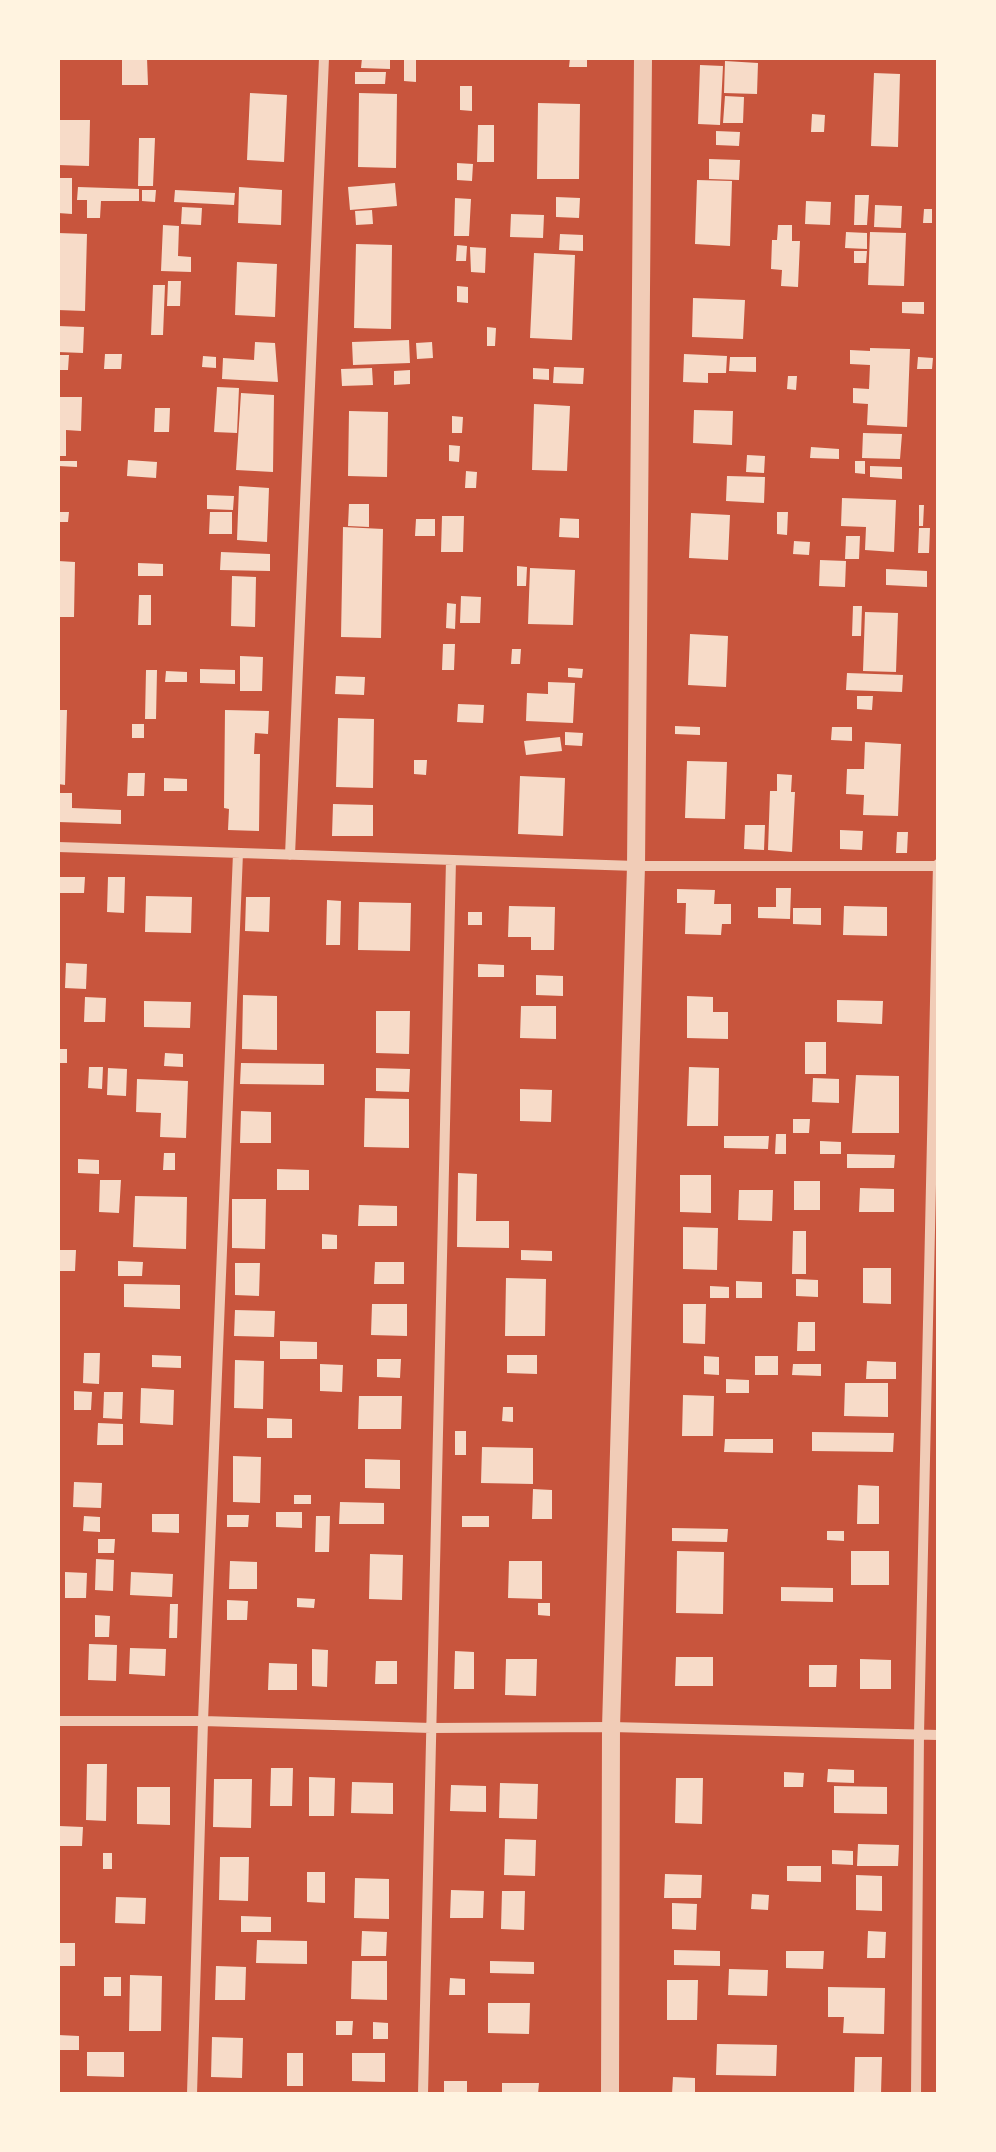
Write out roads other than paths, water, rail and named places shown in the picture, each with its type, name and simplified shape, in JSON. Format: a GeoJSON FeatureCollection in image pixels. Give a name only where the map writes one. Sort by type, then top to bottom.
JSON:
{"type":"FeatureCollection","features":[{"type":"Feature","properties":{"kind":"street"},"geometry":{"type":"LineString","coordinates":[[290,854],[324,58]]}},
{"type":"Feature","properties":{"kind":"street"},"geometry":{"type":"LineString","coordinates":[[610,2094],[611,1727],[636,866],[642,58]]}},
{"type":"Feature","properties":{"kind":"street"},"geometry":{"type":"LineString","coordinates":[[58,848],[636,866],[938,865],[916,2094]]}},
{"type":"Feature","properties":{"kind":"street"},"geometry":{"type":"LineString","coordinates":[[192,2094],[202,1721],[238,853]]}},
{"type":"Feature","properties":{"kind":"street"},"geometry":{"type":"LineString","coordinates":[[423,2094],[451,860]]}},
{"type":"Feature","properties":{"kind":"street"},"geometry":{"type":"LineString","coordinates":[[58,1721],[938,1735]]}}]}
